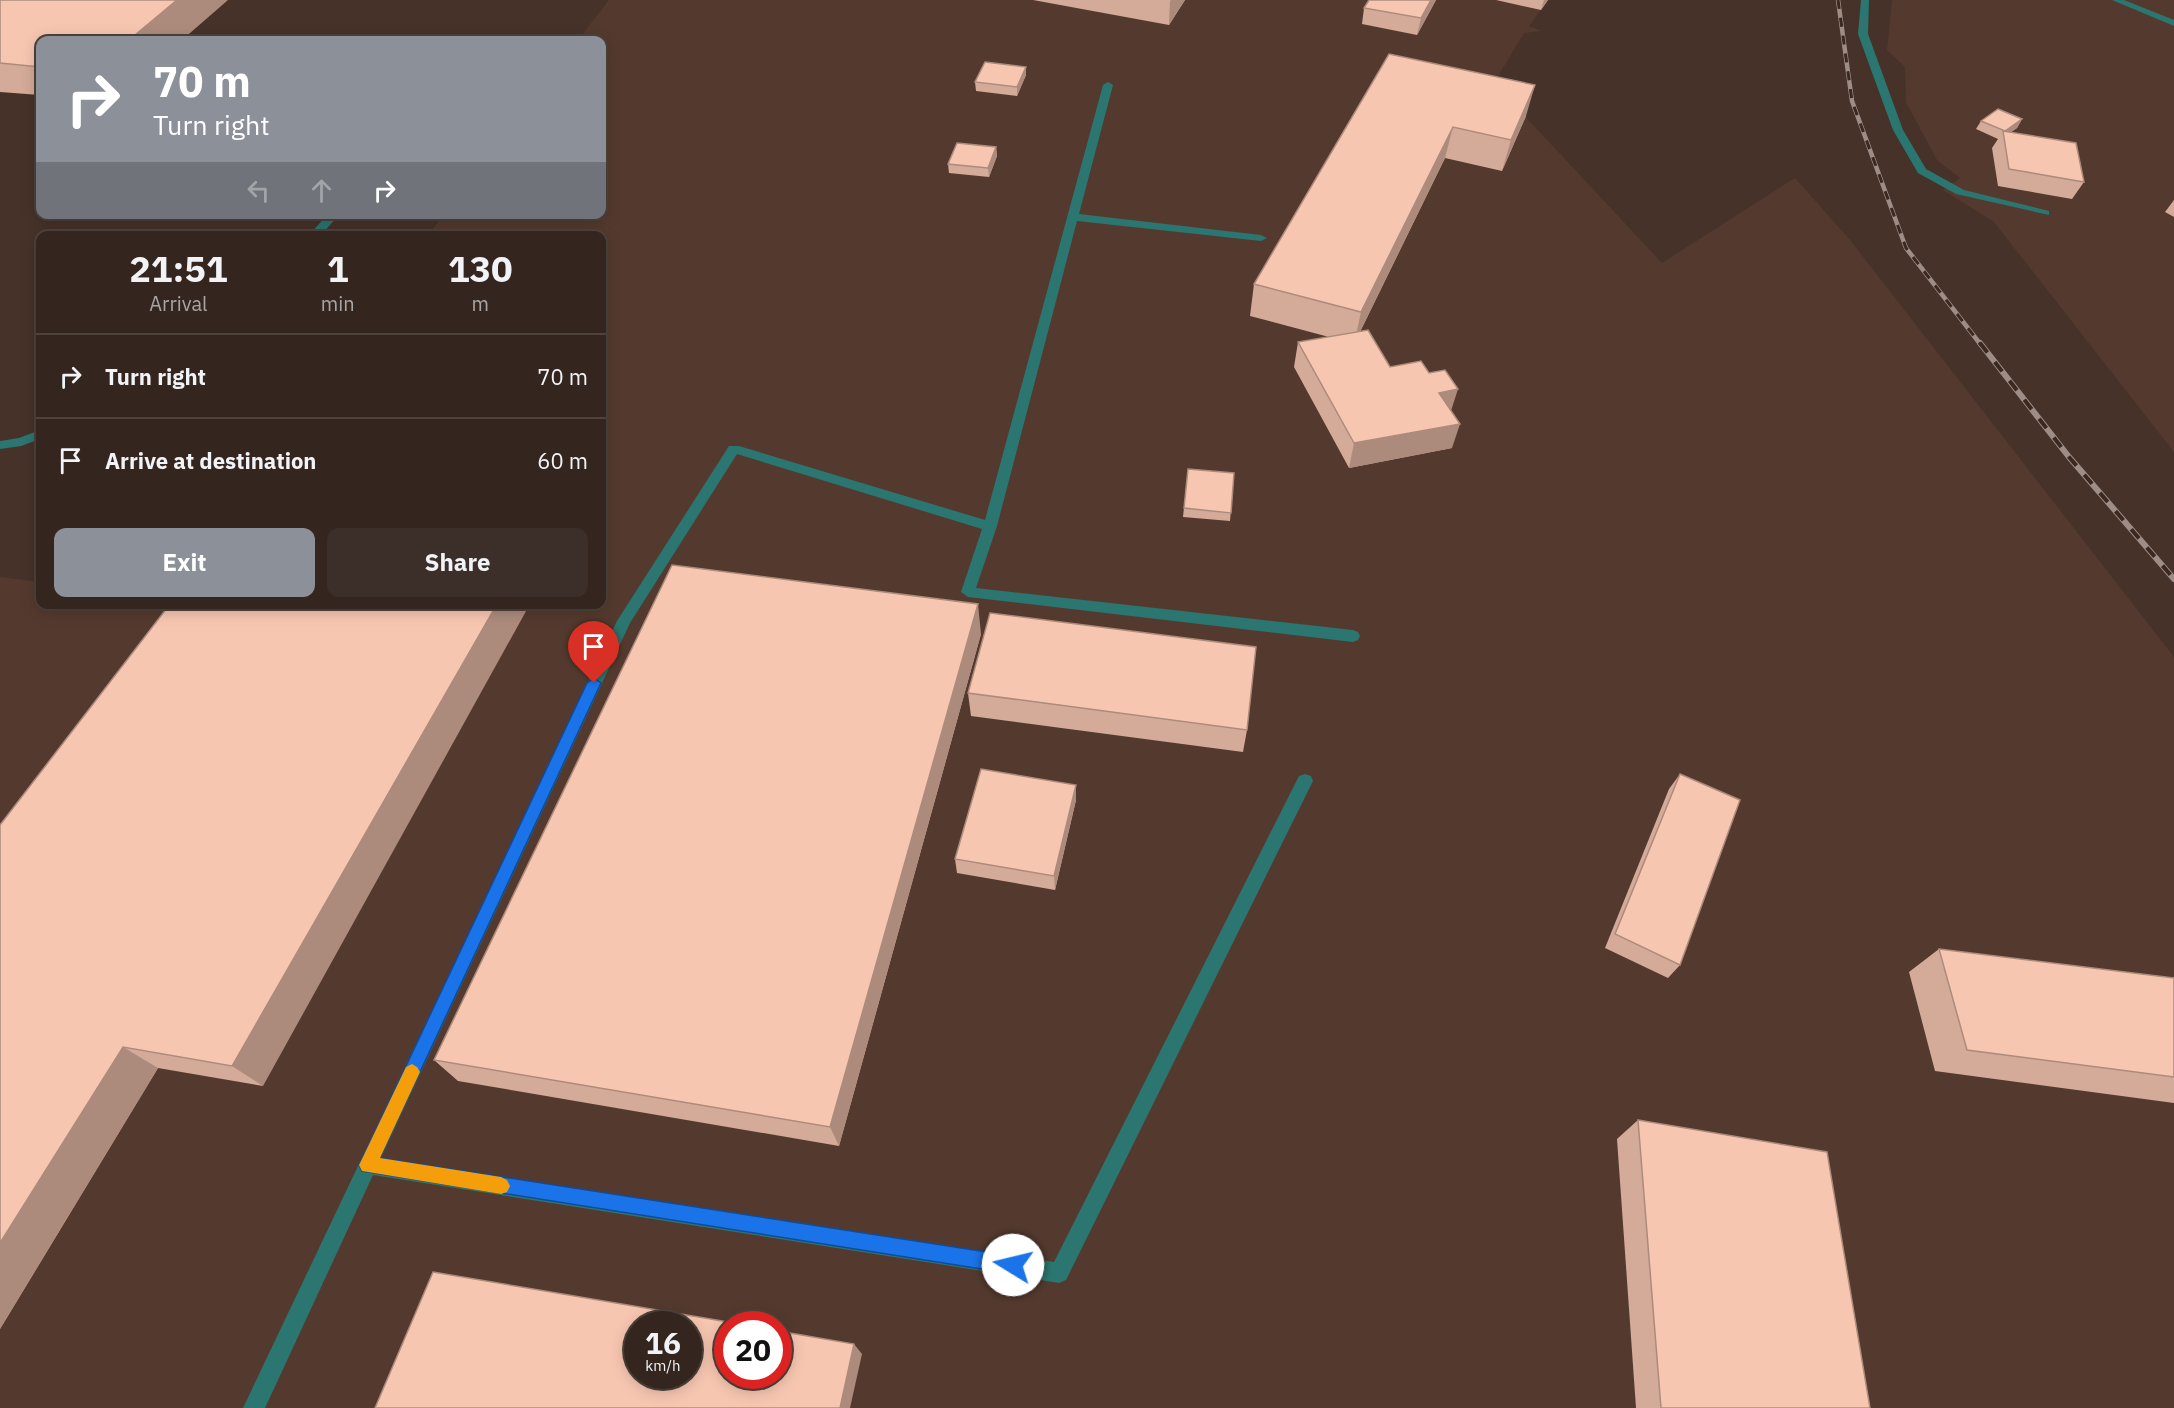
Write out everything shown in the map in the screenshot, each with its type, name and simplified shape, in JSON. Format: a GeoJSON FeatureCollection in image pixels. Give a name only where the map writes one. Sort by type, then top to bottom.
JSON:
{"type":"FeatureCollection","features":[{"type":"Feature","properties":{"kind":"lane"},"geometry":{"type":"LineString","coordinates":[[1865,0],[1863,34],[1898,130],[1922,171],[1960,192],[2045,213]]}},
{"type":"Feature","properties":{"kind":"lane"},"geometry":{"type":"LineString","coordinates":[[2116,0],[2174,23]]}},
{"type":"Feature","properties":{"kind":"lane"},"geometry":{"type":"LineString","coordinates":[[1108,85],[990,526],[968,592],[1353,636]]}},
{"type":"Feature","properties":{"kind":"lane"},"geometry":{"type":"LineString","coordinates":[[1073,217],[1261,238]]}},
{"type":"Feature","properties":{"kind":"lane"},"geometry":{"type":"LineString","coordinates":[[318,231],[330,219]]}},
{"type":"Feature","properties":{"kind":"lane"},"geometry":{"type":"LineString","coordinates":[[0,445],[21,442],[36,436]]}},
{"type":"Feature","properties":{"kind":"lane"},"geometry":{"type":"LineString","coordinates":[[254,1408],[624,621],[734,449],[990,526]]}},
{"type":"Feature","properties":{"kind":"lane"},"geometry":{"type":"LineString","coordinates":[[368,1165],[1059,1273],[1305,781]]}},
{"type":"Feature","properties":{"kind":"shaded area"},"geometry":{"type":"Polygon","coordinates":[[[609,0],[1548,0],[1529,26],[1542,31],[1524,33],[1494,83],[1662,263],[1795,178],[1850,240],[2174,657],[2174,1408],[0,1408],[0,577],[36,582],[36,609],[606,609],[606,231],[431,231],[441,219],[606,219],[606,36],[581,36],[609,0]]]}},
{"type":"Feature","properties":{"kind":"shaded area"},"geometry":{"type":"Polygon","coordinates":[[[1892,0],[2174,0],[2174,452],[1994,222],[1943,190],[1960,178],[1937,160],[1906,102],[1905,67],[1887,50],[1892,0]]]}},
{"type":"Feature","properties":{"kind":"building"},"geometry":{"type":"Polygon","coordinates":[[[0,0],[177,0],[134,36],[36,36],[36,67],[0,63],[0,0]]]}},
{"type":"Feature","properties":{"kind":"building"},"geometry":{"type":"Polygon","coordinates":[[[1369,0],[1431,0],[1421,18],[1364,8],[1369,0]]]}},
{"type":"Feature","properties":{"kind":"building"},"geometry":{"type":"Polygon","coordinates":[[[1389,54],[1535,85],[1511,140],[1453,127],[1361,312],[1254,284],[1389,54]]]}},
{"type":"Feature","properties":{"kind":"building"},"geometry":{"type":"Polygon","coordinates":[[[985,62],[1026,67],[1017,87],[975,82],[985,62]]]}},
{"type":"Feature","properties":{"kind":"building"},"geometry":{"type":"Polygon","coordinates":[[[1998,109],[2022,119],[2005,131],[1981,121],[1998,109]]]}},
{"type":"Feature","properties":{"kind":"building"},"geometry":{"type":"Polygon","coordinates":[[[2003,131],[2076,143],[2084,182],[2009,169],[2003,131]]]}},
{"type":"Feature","properties":{"kind":"building"},"geometry":{"type":"Polygon","coordinates":[[[957,143],[996,147],[988,168],[948,164],[957,143]]]}},
{"type":"Feature","properties":{"kind":"building"},"geometry":{"type":"Polygon","coordinates":[[[1368,330],[1390,367],[1421,361],[1429,373],[1445,370],[1458,389],[1439,393],[1460,424],[1354,443],[1298,342],[1368,330]]]}},
{"type":"Feature","properties":{"kind":"building"},"geometry":{"type":"Polygon","coordinates":[[[1188,469],[1234,473],[1231,513],[1184,508],[1188,469]]]}},
{"type":"Feature","properties":{"kind":"building"},"geometry":{"type":"Polygon","coordinates":[[[672,565],[978,604],[830,1127],[434,1060],[672,565]]]}},
{"type":"Feature","properties":{"kind":"building"},"geometry":{"type":"Polygon","coordinates":[[[166,609],[494,609],[232,1066],[123,1047],[0,1243],[0,825],[166,609]]]}},
{"type":"Feature","properties":{"kind":"building"},"geometry":{"type":"Polygon","coordinates":[[[990,613],[1256,647],[1247,730],[968,693],[990,613]]]}},
{"type":"Feature","properties":{"kind":"building"},"geometry":{"type":"Polygon","coordinates":[[[981,769],[1076,785],[1054,876],[955,859],[981,769]]]}},
{"type":"Feature","properties":{"kind":"building"},"geometry":{"type":"Polygon","coordinates":[[[1680,774],[1740,800],[1680,965],[1615,934],[1680,774]]]}},
{"type":"Feature","properties":{"kind":"building"},"geometry":{"type":"Polygon","coordinates":[[[1939,949],[2174,978],[2174,1077],[1967,1050],[1939,949]]]}},
{"type":"Feature","properties":{"kind":"building"},"geometry":{"type":"Polygon","coordinates":[[[1638,1120],[1827,1152],[1870,1408],[1661,1408],[1638,1120]]]}},
{"type":"Feature","properties":{"kind":"building"},"geometry":{"type":"Polygon","coordinates":[[[433,1272],[663,1311],[624,1311],[624,1389],[702,1389],[702,1318],[714,1320],[714,1389],[792,1389],[792,1333],[854,1344],[840,1408],[375,1408],[433,1272]]]}},
{"type":"Feature","properties":{"kind":"railway"},"geometry":{"type":"LineString","coordinates":[[1838,0],[1852,101],[1906,248],[1981,345]]}},
{"type":"Feature","properties":{"kind":"railway"},"geometry":{"type":"LineString","coordinates":[[1980,343],[2069,457],[2174,579]]}},
{"type":"Feature","properties":{"kind":"slow traffic"},"geometry":{"type":"LineString","coordinates":[[412,1072],[368,1165],[501,1186]]}},
{"type":"Feature","properties":{"kind":"route"},"geometry":{"type":"LineString","coordinates":[[594,683],[368,1165],[1013,1265]]}}]}
